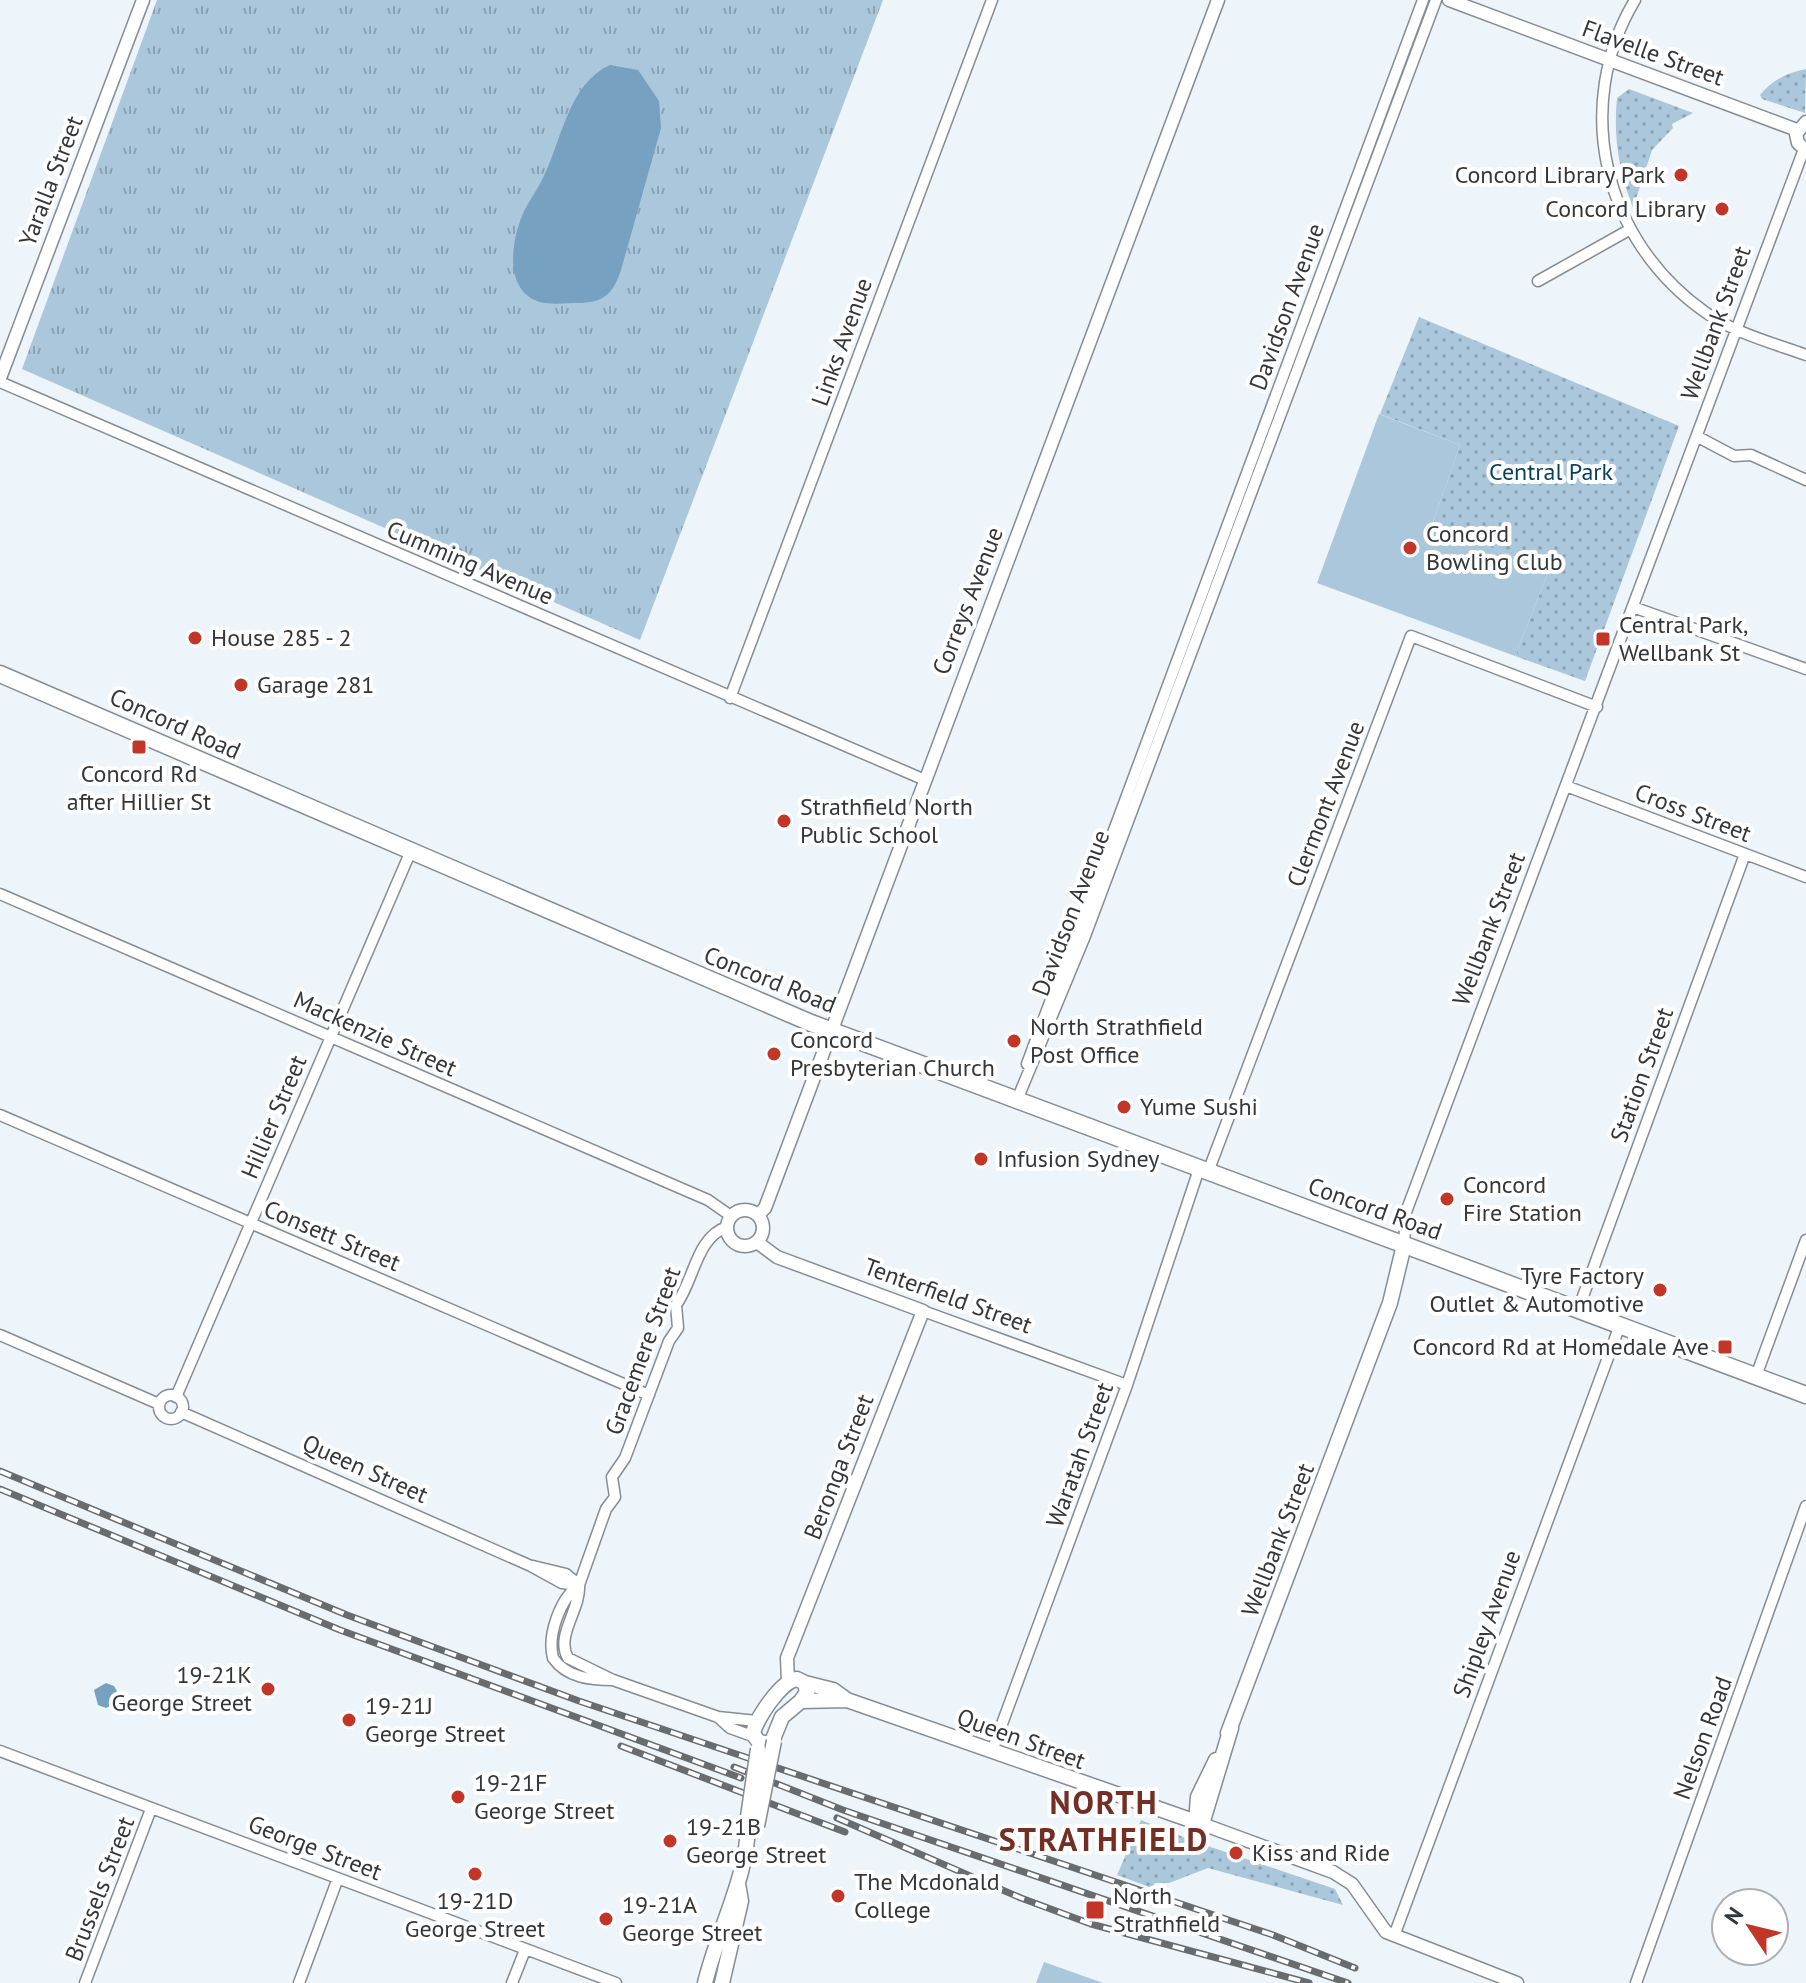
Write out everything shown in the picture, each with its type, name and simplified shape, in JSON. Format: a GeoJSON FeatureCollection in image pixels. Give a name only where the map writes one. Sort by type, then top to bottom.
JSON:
{"type":"FeatureCollection","features":[{"type":"Feature","properties":{"kind":"main road","name":"Concord Road"},"geometry":{"type":"LineString","coordinates":[[0,674],[410,853],[830,1031],[1806,1395]]}},
{"type":"Feature","properties":{"kind":"main road","name":"Wellbank Street"},"geometry":{"type":"LineString","coordinates":[[1199,1823],[1231,1728],[1390,1303],[1404,1245]]}},
{"type":"Feature","properties":{"kind":"main road","name":"Queen Street"},"geometry":{"type":"LineString","coordinates":[[797,1681],[833,1690],[847,1700],[1199,1823]]}},
{"type":"Feature","properties":{"kind":"main road"},"geometry":{"type":"LineString","coordinates":[[705,1983],[717,1938],[738,1884],[782,1717],[807,1692],[797,1681],[757,1721],[753,1821]]}},
{"type":"Feature","properties":{"kind":"main road","name":"Queen Street"},"geometry":{"type":"LineString","coordinates":[[801,1701],[847,1700]]}},
{"type":"Feature","properties":{"kind":"main road","name":"Wellbank Street"},"geometry":{"type":"LineString","coordinates":[[1199,1823],[1198,1797],[1231,1728]]}},
{"type":"Feature","properties":{"kind":"main road"},"geometry":{"type":"LineString","coordinates":[[757,1743],[767,1745],[774,1741]]}},
{"type":"Feature","properties":{"kind":"main road"},"geometry":{"type":"LineString","coordinates":[[1173,1815],[1198,1797]]}},
{"type":"Feature","properties":{"kind":"main road"},"geometry":{"type":"LineString","coordinates":[[722,1983],[741,1901],[738,1884]]}},
{"type":"Feature","properties":{"kind":"street","name":"Yaralla Street"},"geometry":{"type":"LineString","coordinates":[[0,380],[143,0]]}},
{"type":"Feature","properties":{"kind":"street","name":"Links Avenue"},"geometry":{"type":"LineString","coordinates":[[730,698],[992,0]]}},
{"type":"Feature","properties":{"kind":"street","name":"Correys Avenue"},"geometry":{"type":"LineString","coordinates":[[758,1215],[765,1208],[1218,0]]}},
{"type":"Feature","properties":{"kind":"street","name":"Davidson Avenue"},"geometry":{"type":"LineString","coordinates":[[1017,1100],[1085,907],[1423,0]]}},
{"type":"Feature","properties":{"kind":"street","name":"Davidson Avenue"},"geometry":{"type":"LineString","coordinates":[[1017,1100],[1085,936],[1436,0]]}},
{"type":"Feature","properties":{"kind":"street","name":"Flavelle Street"},"geometry":{"type":"LineString","coordinates":[[1449,0],[1609,60],[1802,126]]}},
{"type":"Feature","properties":{"kind":"street"},"geometry":{"type":"LineString","coordinates":[[1635,0],[1609,60],[1600,115],[1602,148],[1629,230],[1677,289],[1707,314],[1806,355]]}},
{"type":"Feature","properties":{"kind":"street"},"geometry":{"type":"LineString","coordinates":[[1802,126],[1796,139],[1805,150]]}},
{"type":"Feature","properties":{"kind":"street","name":"Wellbank Street"},"geometry":{"type":"LineString","coordinates":[[1404,1245],[1406,1212],[1805,150]]}},
{"type":"Feature","properties":{"kind":"street"},"geometry":{"type":"LineString","coordinates":[[1538,281],[1629,230]]}},
{"type":"Feature","properties":{"kind":"street","name":"Cumming Avenue"},"geometry":{"type":"LineString","coordinates":[[0,380],[925,780]]}},
{"type":"Feature","properties":{"kind":"street"},"geometry":{"type":"LineString","coordinates":[[1698,437],[1734,456],[1751,455],[1806,480]]}},
{"type":"Feature","properties":{"kind":"street"},"geometry":{"type":"LineString","coordinates":[[1633,607],[1806,669]]}},
{"type":"Feature","properties":{"kind":"street","name":"Clermont Avenue"},"geometry":{"type":"LineString","coordinates":[[1204,1171],[1411,636],[1597,707]]}},
{"type":"Feature","properties":{"kind":"street","name":"Cross Street"},"geometry":{"type":"LineString","coordinates":[[1566,786],[1806,877]]}},
{"type":"Feature","properties":{"kind":"street","name":"Hillier Street"},"geometry":{"type":"LineString","coordinates":[[176,1397],[410,853]]}},
{"type":"Feature","properties":{"kind":"street","name":"Station Street"},"geometry":{"type":"LineString","coordinates":[[1578,1310],[1745,854]]}},
{"type":"Feature","properties":{"kind":"street","name":"Mackenzie Street"},"geometry":{"type":"LineString","coordinates":[[0,894],[708,1200],[729,1222]]}},
{"type":"Feature","properties":{"kind":"street","name":"Consett Street"},"geometry":{"type":"LineString","coordinates":[[0,1115],[649,1395]]}},
{"type":"Feature","properties":{"kind":"street","name":"Waratah Street"},"geometry":{"type":"LineString","coordinates":[[992,1751],[1204,1171]]}},
{"type":"Feature","properties":{"kind":"street"},"geometry":{"type":"LineString","coordinates":[[742,1210],[758,1215],[763,1226],[757,1242],[746,1247],[734,1243],[729,1222],[742,1210]]}},
{"type":"Feature","properties":{"kind":"street","name":"Gracemere Street"},"geometry":{"type":"LineString","coordinates":[[579,1585],[606,1509],[615,1497],[612,1477],[625,1458],[669,1341],[678,1328],[676,1305],[685,1293],[707,1241],[729,1222]]}},
{"type":"Feature","properties":{"kind":"street"},"geometry":{"type":"LineString","coordinates":[[1756,1376],[1806,1240]]}},
{"type":"Feature","properties":{"kind":"street","name":"Tenterfield Street"},"geometry":{"type":"LineString","coordinates":[[757,1242],[777,1257],[1127,1385]]}},
{"type":"Feature","properties":{"kind":"street","name":"Beronga Street"},"geometry":{"type":"LineString","coordinates":[[797,1681],[785,1671],[795,1639],[923,1311]]}},
{"type":"Feature","properties":{"kind":"street","name":"Shipley Avenue"},"geometry":{"type":"LineString","coordinates":[[1394,1936],[1620,1325]]}},
{"type":"Feature","properties":{"kind":"street"},"geometry":{"type":"LineString","coordinates":[[0,1335],[159,1404]]}},
{"type":"Feature","properties":{"kind":"street"},"geometry":{"type":"LineString","coordinates":[[166,1396],[176,1397],[182,1405],[181,1412],[168,1419],[162,1415],[159,1404],[166,1396]]}},
{"type":"Feature","properties":{"kind":"street","name":"Queen Street"},"geometry":{"type":"LineString","coordinates":[[181,1412],[531,1566],[562,1583],[579,1585]]}},
{"type":"Feature","properties":{"kind":"street","name":"Nelson Road"},"geometry":{"type":"LineString","coordinates":[[1636,1983],[1806,1506]]}},
{"type":"Feature","properties":{"kind":"street"},"geometry":{"type":"LineString","coordinates":[[579,1585],[580,1600],[564,1640],[565,1653],[574,1661],[613,1680],[718,1717],[757,1721]]}},
{"type":"Feature","properties":{"kind":"street"},"geometry":{"type":"LineString","coordinates":[[718,1717],[730,1728],[757,1743]]}},
{"type":"Feature","properties":{"kind":"street","name":"George Street"},"geometry":{"type":"LineString","coordinates":[[0,1751],[616,1983]]}},
{"type":"Feature","properties":{"kind":"street","name":"Brussels Street"},"geometry":{"type":"LineString","coordinates":[[85,1983],[151,1809]]}},
{"type":"Feature","properties":{"kind":"street","name":"Queen Street"},"geometry":{"type":"LineString","coordinates":[[1199,1823],[1344,1877],[1359,1892],[1386,1932],[1517,1983]]}},
{"type":"Feature","properties":{"kind":"street"},"geometry":{"type":"LineString","coordinates":[[299,1983],[338,1878]]}},
{"type":"Feature","properties":{"kind":"street"},"geometry":{"type":"LineString","coordinates":[[512,1983],[525,1950]]}},
{"type":"Feature","properties":{"kind":"green space"},"geometry":{"type":"Polygon","coordinates":[[[157,0],[883,0],[640,640],[22,369],[157,0]]]}},
{"type":"Feature","properties":{"kind":"green space"},"geometry":{"type":"Polygon","coordinates":[[[1806,69],[1805,113],[1762,99],[1760,95],[1775,81],[1806,69]]]}},
{"type":"Feature","properties":{"kind":"green space"},"geometry":{"type":"Polygon","coordinates":[[[1629,89],[1693,113],[1672,124],[1673,128],[1652,150],[1633,208],[1621,167],[1616,126],[1617,98],[1629,89]]]}},
{"type":"Feature","properties":{"kind":"green space","name":"Central Park"},"geometry":{"type":"Polygon","coordinates":[[[1419,317],[1679,426],[1585,681],[1515,656],[1549,570],[1432,525],[1460,445],[1380,414],[1419,317]]]}},
{"type":"Feature","properties":{"kind":"green space","name":"Concord Bowling Club"},"geometry":{"type":"Polygon","coordinates":[[[1379,414],[1460,445],[1432,525],[1549,570],[1515,656],[1317,583],[1379,414]]]}},
{"type":"Feature","properties":{"kind":"green space"},"geometry":{"type":"Polygon","coordinates":[[[1141,1820],[1335,1889],[1343,1905],[1208,1868],[1169,1883],[1155,1883],[1152,1888],[1117,1875],[1141,1820]]]}},
{"type":"Feature","properties":{"kind":"green space"},"geometry":{"type":"Polygon","coordinates":[[[1044,1962],[1103,1983],[1036,1983],[1044,1962]]]}},
{"type":"Feature","properties":{"kind":"shaded area"},"geometry":{"type":"Polygon","coordinates":[[[610,65],[638,70],[659,101],[661,128],[621,270],[611,291],[601,299],[586,303],[540,302],[520,288],[516,277],[513,252],[518,227],[550,163],[575,99],[584,85],[610,65]]]}},
{"type":"Feature","properties":{"kind":"shaded area"},"geometry":{"type":"Polygon","coordinates":[[[106,1683],[114,1686],[122,1700],[106,1708],[98,1705],[94,1690],[106,1683]]]}},
{"type":"Feature","properties":{"kind":"railway"},"geometry":{"type":"LineString","coordinates":[[0,1471],[347,1615],[579,1701],[1273,1935],[1355,1968]]}},
{"type":"Feature","properties":{"kind":"railway"},"geometry":{"type":"LineString","coordinates":[[0,1489],[340,1630],[741,1778]]}},
{"type":"Feature","properties":{"kind":"railway"},"geometry":{"type":"LineString","coordinates":[[621,1746],[845,1832]]}},
{"type":"Feature","properties":{"kind":"railway"},"geometry":{"type":"LineString","coordinates":[[734,1767],[843,1810],[1348,1983]]}},
{"type":"Feature","properties":{"kind":"railway"},"geometry":{"type":"LineString","coordinates":[[837,1818],[1021,1898],[1091,1924],[1309,1983]]}},
{"type":"Feature","properties":{"kind":"place","name":"Concord Library Park"},"geometry":{"type":"Point","coordinates":[1681,175]}},
{"type":"Feature","properties":{"kind":"place","name":"Concord Library"},"geometry":{"type":"Point","coordinates":[1722,209]}},
{"type":"Feature","properties":{"kind":"place","name":"Concord Bowling Club"},"geometry":{"type":"Point","coordinates":[1410,548]}},
{"type":"Feature","properties":{"kind":"place","name":"House 285 - 2"},"geometry":{"type":"Point","coordinates":[195,638]}},
{"type":"Feature","properties":{"kind":"place","name":"Central Park, Wellbank St"},"geometry":{"type":"Point","coordinates":[1603,639]}},
{"type":"Feature","properties":{"kind":"place","name":"Garage 281"},"geometry":{"type":"Point","coordinates":[241,685]}},
{"type":"Feature","properties":{"kind":"place","name":"Concord Rd after Hillier St"},"geometry":{"type":"Point","coordinates":[139,747]}},
{"type":"Feature","properties":{"kind":"place","name":"Strathfield North Public School"},"geometry":{"type":"Point","coordinates":[784,821]}},
{"type":"Feature","properties":{"kind":"place","name":"North Strathfield Post Office"},"geometry":{"type":"Point","coordinates":[1014,1041]}},
{"type":"Feature","properties":{"kind":"place","name":"Concord Presbyterian Church"},"geometry":{"type":"Point","coordinates":[774,1054]}},
{"type":"Feature","properties":{"kind":"place","name":"Yume Sushi"},"geometry":{"type":"Point","coordinates":[1124,1107]}},
{"type":"Feature","properties":{"kind":"place","name":"Infusion Sydney"},"geometry":{"type":"Point","coordinates":[981,1159]}},
{"type":"Feature","properties":{"kind":"place","name":"Concord Fire Station"},"geometry":{"type":"Point","coordinates":[1447,1199]}},
{"type":"Feature","properties":{"kind":"place","name":"Tyre Factory Outlet & Automotive"},"geometry":{"type":"Point","coordinates":[1660,1290]}},
{"type":"Feature","properties":{"kind":"place","name":"Concord Rd at Homedale Ave"},"geometry":{"type":"Point","coordinates":[1725,1347]}},
{"type":"Feature","properties":{"kind":"place","name":"19-21K George Street"},"geometry":{"type":"Point","coordinates":[268,1689]}},
{"type":"Feature","properties":{"kind":"place","name":"19-21J George Street"},"geometry":{"type":"Point","coordinates":[349,1720]}},
{"type":"Feature","properties":{"kind":"place","name":"19-21F George Street"},"geometry":{"type":"Point","coordinates":[458,1797]}},
{"type":"Feature","properties":{"kind":"place","name":"19-21B George Street"},"geometry":{"type":"Point","coordinates":[670,1841]}},
{"type":"Feature","properties":{"kind":"place","name":"Kiss and Ride"},"geometry":{"type":"Point","coordinates":[1236,1853]}},
{"type":"Feature","properties":{"kind":"place","name":"19-21D George Street"},"geometry":{"type":"Point","coordinates":[475,1874]}},
{"type":"Feature","properties":{"kind":"place","name":"The Mcdonald College"},"geometry":{"type":"Point","coordinates":[838,1896]}},
{"type":"Feature","properties":{"kind":"place","name":"North Strathfield"},"geometry":{"type":"Point","coordinates":[1095,1910]}},
{"type":"Feature","properties":{"kind":"place","name":"19-21A George Street"},"geometry":{"type":"Point","coordinates":[606,1919]}},
{"type":"Feature","properties":{"kind":"district","name":"NORTH STRATHFIELD"},"geometry":{"type":"Point","coordinates":[1104,1822]}}]}
